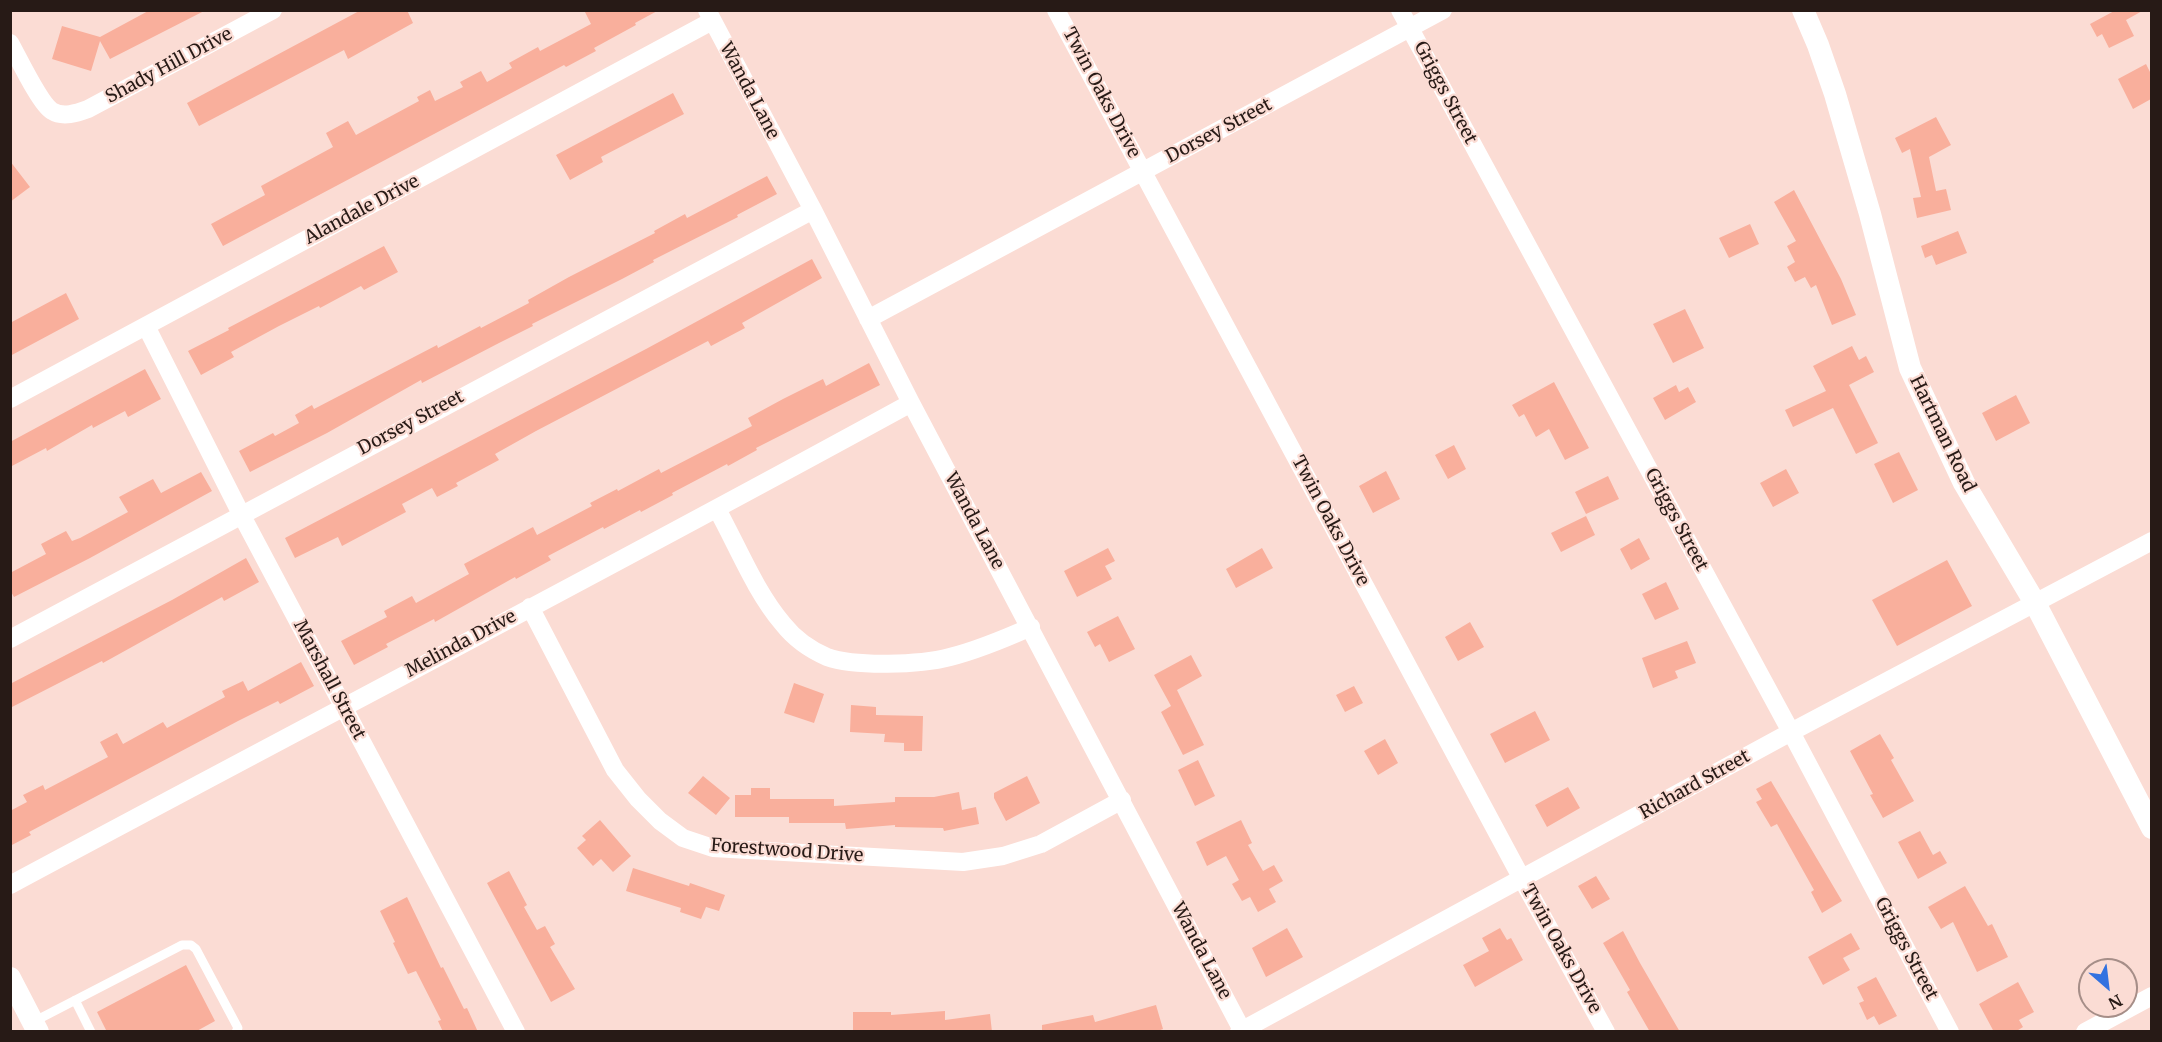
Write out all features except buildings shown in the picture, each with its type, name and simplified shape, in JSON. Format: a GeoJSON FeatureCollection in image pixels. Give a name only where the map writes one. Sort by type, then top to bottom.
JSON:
{"type":"FeatureCollection","features":[{"type":"Feature","properties":{"kind":"street","name":"Shady Hill Drive"},"geometry":{"type":"LineString","coordinates":[[10,43],[43,102],[51,111],[75,114],[273,10]]}},
{"type":"Feature","properties":{"kind":"street","name":"Twin Oaks Drive"},"geometry":{"type":"LineString","coordinates":[[1056,10],[1606,1032]]}},
{"type":"Feature","properties":{"kind":"street","name":"Griggs Street"},"geometry":{"type":"LineString","coordinates":[[1400,10],[1791,732],[1950,1032]]}},
{"type":"Feature","properties":{"kind":"street","name":"Dorsey Street"},"geometry":{"type":"LineString","coordinates":[[868,319],[1443,10]]}},
{"type":"Feature","properties":{"kind":"street","name":"Hartman Road"},"geometry":{"type":"LineString","coordinates":[[1803,10],[1818,45],[1838,105],[1870,214],[1910,368],[1964,483],[2035,603],[2151,828]]}},
{"type":"Feature","properties":{"kind":"street","name":"Wanda Lane"},"geometry":{"type":"LineString","coordinates":[[710,16],[1241,1031]]}},
{"type":"Feature","properties":{"kind":"street","name":"Alandale Drive"},"geometry":{"type":"LineString","coordinates":[[10,399],[710,16]]}},
{"type":"Feature","properties":{"kind":"street","name":"Dorsey Street"},"geometry":{"type":"LineString","coordinates":[[10,639],[813,210]]}},
{"type":"Feature","properties":{"kind":"street","name":"Marshall Street"},"geometry":{"type":"LineString","coordinates":[[146,326],[241,514],[516,1032]]}},
{"type":"Feature","properties":{"kind":"street","name":"Melinda Drive"},"geometry":{"type":"LineString","coordinates":[[10,885],[717,509],[911,403]]}},
{"type":"Feature","properties":{"kind":"street"},"geometry":{"type":"LineString","coordinates":[[717,509],[763,596],[783,625],[803,643],[827,657],[854,662],[909,663],[947,658],[982,648],[1031,627]]}},
{"type":"Feature","properties":{"kind":"street","name":"Richard Street"},"geometry":{"type":"LineString","coordinates":[[1241,1031],[1791,732],[2151,541]]}},
{"type":"Feature","properties":{"kind":"street","name":"Forestwood Drive"},"geometry":{"type":"LineString","coordinates":[[530,607],[615,770],[660,821],[683,838],[703,845],[713,848],[963,862],[1003,856],[1041,844],[1122,800]]}},
{"type":"Feature","properties":{"kind":"street"},"geometry":{"type":"LineString","coordinates":[[10,978],[35,1027]]}},
{"type":"Feature","properties":{"kind":"street"},"geometry":{"type":"LineString","coordinates":[[2085,1032],[2151,996]]}},
{"type":"Feature","properties":{"kind":"lane"},"geometry":{"type":"LineString","coordinates":[[35,1027],[84,994],[182,945],[191,945],[196,949],[238,1028],[236,1032]]}},
{"type":"Feature","properties":{"kind":"lane"},"geometry":{"type":"LineString","coordinates":[[75,1000],[91,1032]]}}]}
